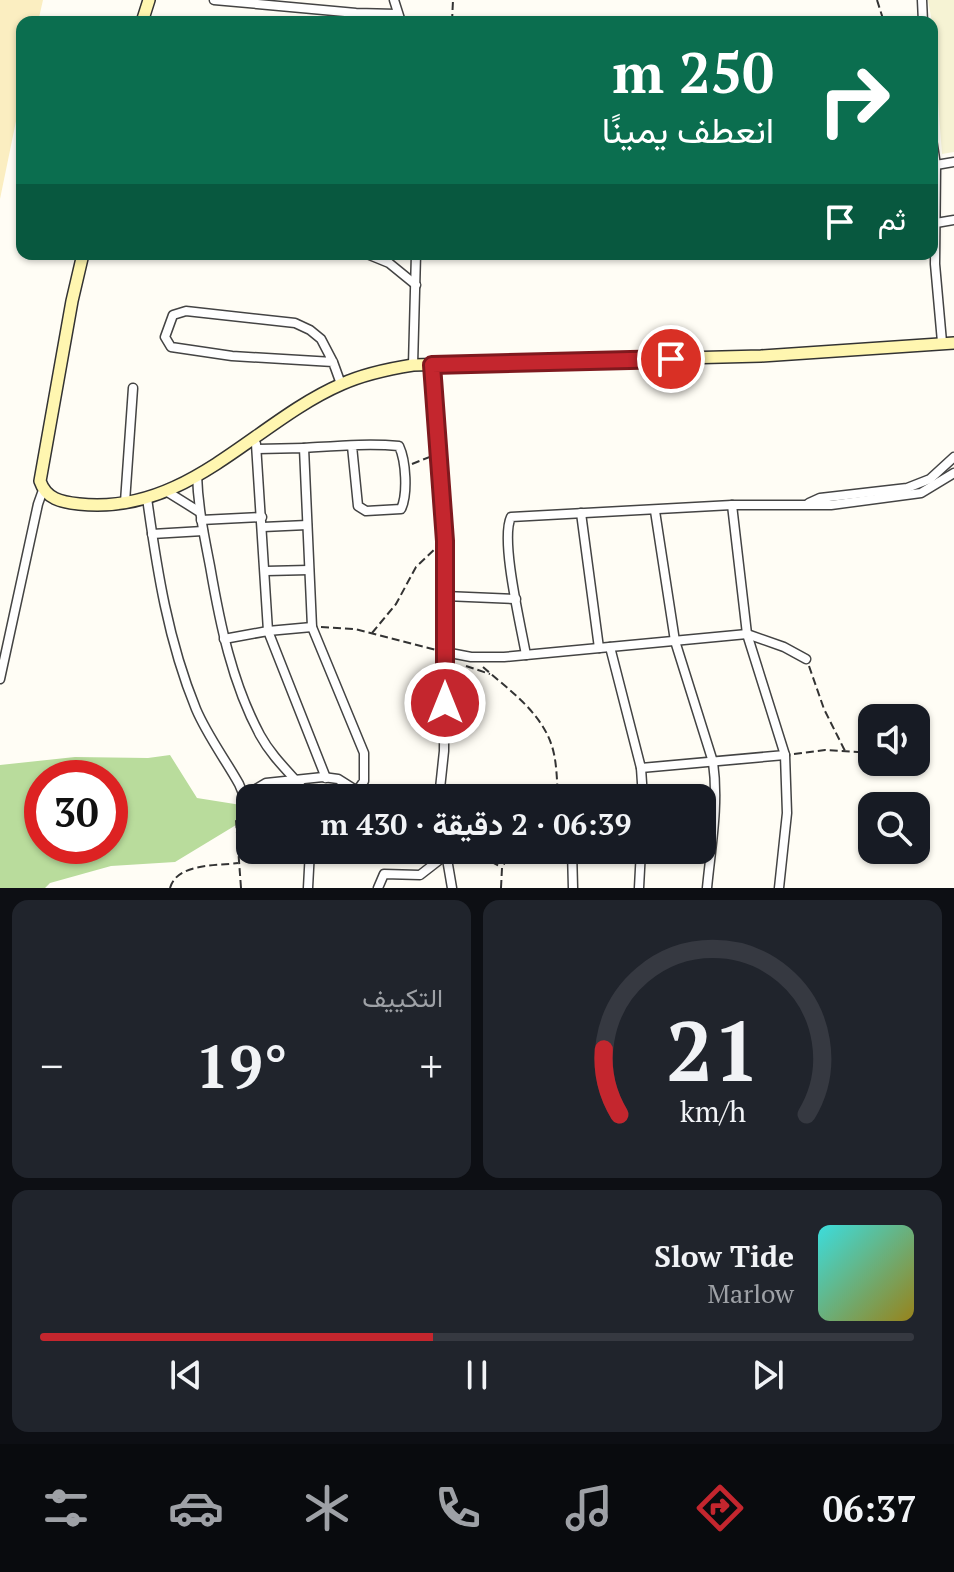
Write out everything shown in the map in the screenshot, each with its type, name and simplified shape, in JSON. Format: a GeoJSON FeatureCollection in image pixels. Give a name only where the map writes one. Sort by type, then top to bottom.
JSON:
{"type":"FeatureCollection","features":[{"type":"Feature","properties":{"kind":"street"},"geometry":{"type":"LineString","coordinates":[[214,0],[382,16]]}},
{"type":"Feature","properties":{"kind":"street"},"geometry":{"type":"LineString","coordinates":[[0,679],[43,490],[40,469],[82,260]]}},
{"type":"Feature","properties":{"kind":"street"},"geometry":{"type":"LineString","coordinates":[[390,260],[416,285]]}},
{"type":"Feature","properties":{"kind":"street"},"geometry":{"type":"LineString","coordinates":[[413,365],[416,260]]}},
{"type":"Feature","properties":{"kind":"street"},"geometry":{"type":"LineString","coordinates":[[43,490],[56,500],[87,505],[147,498],[256,444],[341,384],[380,371],[413,365],[761,356],[948,342],[935,260]]}},
{"type":"Feature","properties":{"kind":"street"},"geometry":{"type":"LineString","coordinates":[[333,362],[183,351],[171,347],[165,337],[173,315],[186,311],[295,323],[321,339],[333,362],[341,384]]}},
{"type":"Feature","properties":{"kind":"street"},"geometry":{"type":"LineString","coordinates":[[432,365],[445,541],[444,751],[440,784]]}},
{"type":"Feature","properties":{"kind":"street"},"geometry":{"type":"LineString","coordinates":[[125,502],[133,388]]}},
{"type":"Feature","properties":{"kind":"street"},"geometry":{"type":"LineString","coordinates":[[256,444],[304,448],[352,446],[399,446],[404,474],[401,509],[362,509],[357,502],[352,446]]}},
{"type":"Feature","properties":{"kind":"street"},"geometry":{"type":"LineString","coordinates":[[256,444],[268,631],[326,778]]}},
{"type":"Feature","properties":{"kind":"street"},"geometry":{"type":"LineString","coordinates":[[264,784],[326,778],[338,779],[352,791],[357,791],[364,781],[365,763],[358,734],[312,627],[304,448]]}},
{"type":"Feature","properties":{"kind":"street"},"geometry":{"type":"LineString","coordinates":[[908,492],[930,479],[954,457]]}},
{"type":"Feature","properties":{"kind":"street"},"geometry":{"type":"LineString","coordinates":[[526,655],[509,553],[509,520],[515,515],[808,503],[820,498],[930,489],[954,473]]}},
{"type":"Feature","properties":{"kind":"street"},"geometry":{"type":"LineString","coordinates":[[197,475],[199,516],[224,639],[239,685],[260,735],[276,760],[299,784]]}},
{"type":"Feature","properties":{"kind":"street"},"geometry":{"type":"LineString","coordinates":[[166,491],[199,516],[262,517]]}},
{"type":"Feature","properties":{"kind":"street"},"geometry":{"type":"LineString","coordinates":[[147,498],[155,563],[178,659],[196,709],[239,784]]}},
{"type":"Feature","properties":{"kind":"street"},"geometry":{"type":"LineString","coordinates":[[732,505],[747,634],[785,755],[787,813],[779,888]]}},
{"type":"Feature","properties":{"kind":"street"},"geometry":{"type":"LineString","coordinates":[[655,511],[675,641],[713,762],[716,782],[707,888]]}},
{"type":"Feature","properties":{"kind":"street"},"geometry":{"type":"LineString","coordinates":[[581,513],[599,648]]}},
{"type":"Feature","properties":{"kind":"street"},"geometry":{"type":"LineString","coordinates":[[263,527],[307,525]]}},
{"type":"Feature","properties":{"kind":"street"},"geometry":{"type":"LineString","coordinates":[[152,534],[203,531]]}},
{"type":"Feature","properties":{"kind":"street"},"geometry":{"type":"LineString","coordinates":[[266,571],[309,570]]}},
{"type":"Feature","properties":{"kind":"street"},"geometry":{"type":"LineString","coordinates":[[445,596],[516,599]]}},
{"type":"Feature","properties":{"kind":"street"},"geometry":{"type":"LineString","coordinates":[[224,639],[312,627]]}},
{"type":"Feature","properties":{"kind":"street"},"geometry":{"type":"LineString","coordinates":[[445,652],[471,657],[526,655],[747,634],[784,647],[806,659]]}},
{"type":"Feature","properties":{"kind":"street"},"geometry":{"type":"LineString","coordinates":[[610,647],[641,768],[642,784]]}},
{"type":"Feature","properties":{"kind":"street"},"geometry":{"type":"LineString","coordinates":[[641,768],[785,755]]}},
{"type":"Feature","properties":{"kind":"street"},"geometry":{"type":"LineString","coordinates":[[308,888],[309,864]]}},
{"type":"Feature","properties":{"kind":"street"},"geometry":{"type":"LineString","coordinates":[[378,888],[384,874],[420,875],[432,864]]}},
{"type":"Feature","properties":{"kind":"street"},"geometry":{"type":"LineString","coordinates":[[448,864],[452,888]]}},
{"type":"Feature","properties":{"kind":"street"},"geometry":{"type":"LineString","coordinates":[[572,864],[573,888]]}},
{"type":"Feature","properties":{"kind":"street"},"geometry":{"type":"LineString","coordinates":[[639,888],[640,864]]}},
{"type":"Feature","properties":{"kind":"path"},"geometry":{"type":"LineString","coordinates":[[404,474],[418,460],[438,455]]}},
{"type":"Feature","properties":{"kind":"path"},"geometry":{"type":"LineString","coordinates":[[371,634],[396,604],[416,567],[445,541]]}},
{"type":"Feature","properties":{"kind":"path"},"geometry":{"type":"LineString","coordinates":[[312,627],[340,627],[445,652]]}},
{"type":"Feature","properties":{"kind":"path"},"geometry":{"type":"LineString","coordinates":[[471,657],[520,698],[545,734],[554,751],[557,784]]}},
{"type":"Feature","properties":{"kind":"path"},"geometry":{"type":"LineString","coordinates":[[806,659],[824,709],[846,753]]}},
{"type":"Feature","properties":{"kind":"path"},"geometry":{"type":"LineString","coordinates":[[785,755],[825,750],[858,753]]}},
{"type":"Feature","properties":{"kind":"path"},"geometry":{"type":"LineString","coordinates":[[170,888],[173,878],[183,872],[236,863]]}},
{"type":"Feature","properties":{"kind":"path"},"geometry":{"type":"LineString","coordinates":[[239,864],[241,888]]}},
{"type":"Feature","properties":{"kind":"path"},"geometry":{"type":"LineString","coordinates":[[495,864],[502,868]]}},
{"type":"Feature","properties":{"kind":"path"},"geometry":{"type":"LineString","coordinates":[[501,888],[503,864]]}},
{"type":"Feature","properties":{"kind":"shaded area"},"geometry":{"type":"Polygon","coordinates":[[[928,0],[954,0],[954,152],[942,154],[938,101],[938,16],[931,16],[928,0]]]}},
{"type":"Feature","properties":{"kind":"green space"},"geometry":{"type":"Polygon","coordinates":[[[170,755],[197,798],[236,804],[236,825],[175,862],[111,866],[50,883],[45,888],[0,888],[0,765],[24,762],[24,864],[128,864],[128,760],[47,760],[75,757],[148,758],[170,755]]]}},
{"type":"Feature","properties":{"kind":"sand"},"geometry":{"type":"Polygon","coordinates":[[[0,0],[43,0],[39,16],[16,16],[16,121],[0,199],[0,0]]]}},
{"type":"Feature","properties":{"kind":"route"},"geometry":{"type":"LineString","coordinates":[[445,703],[445,541],[432,365],[671,359]]}}]}
